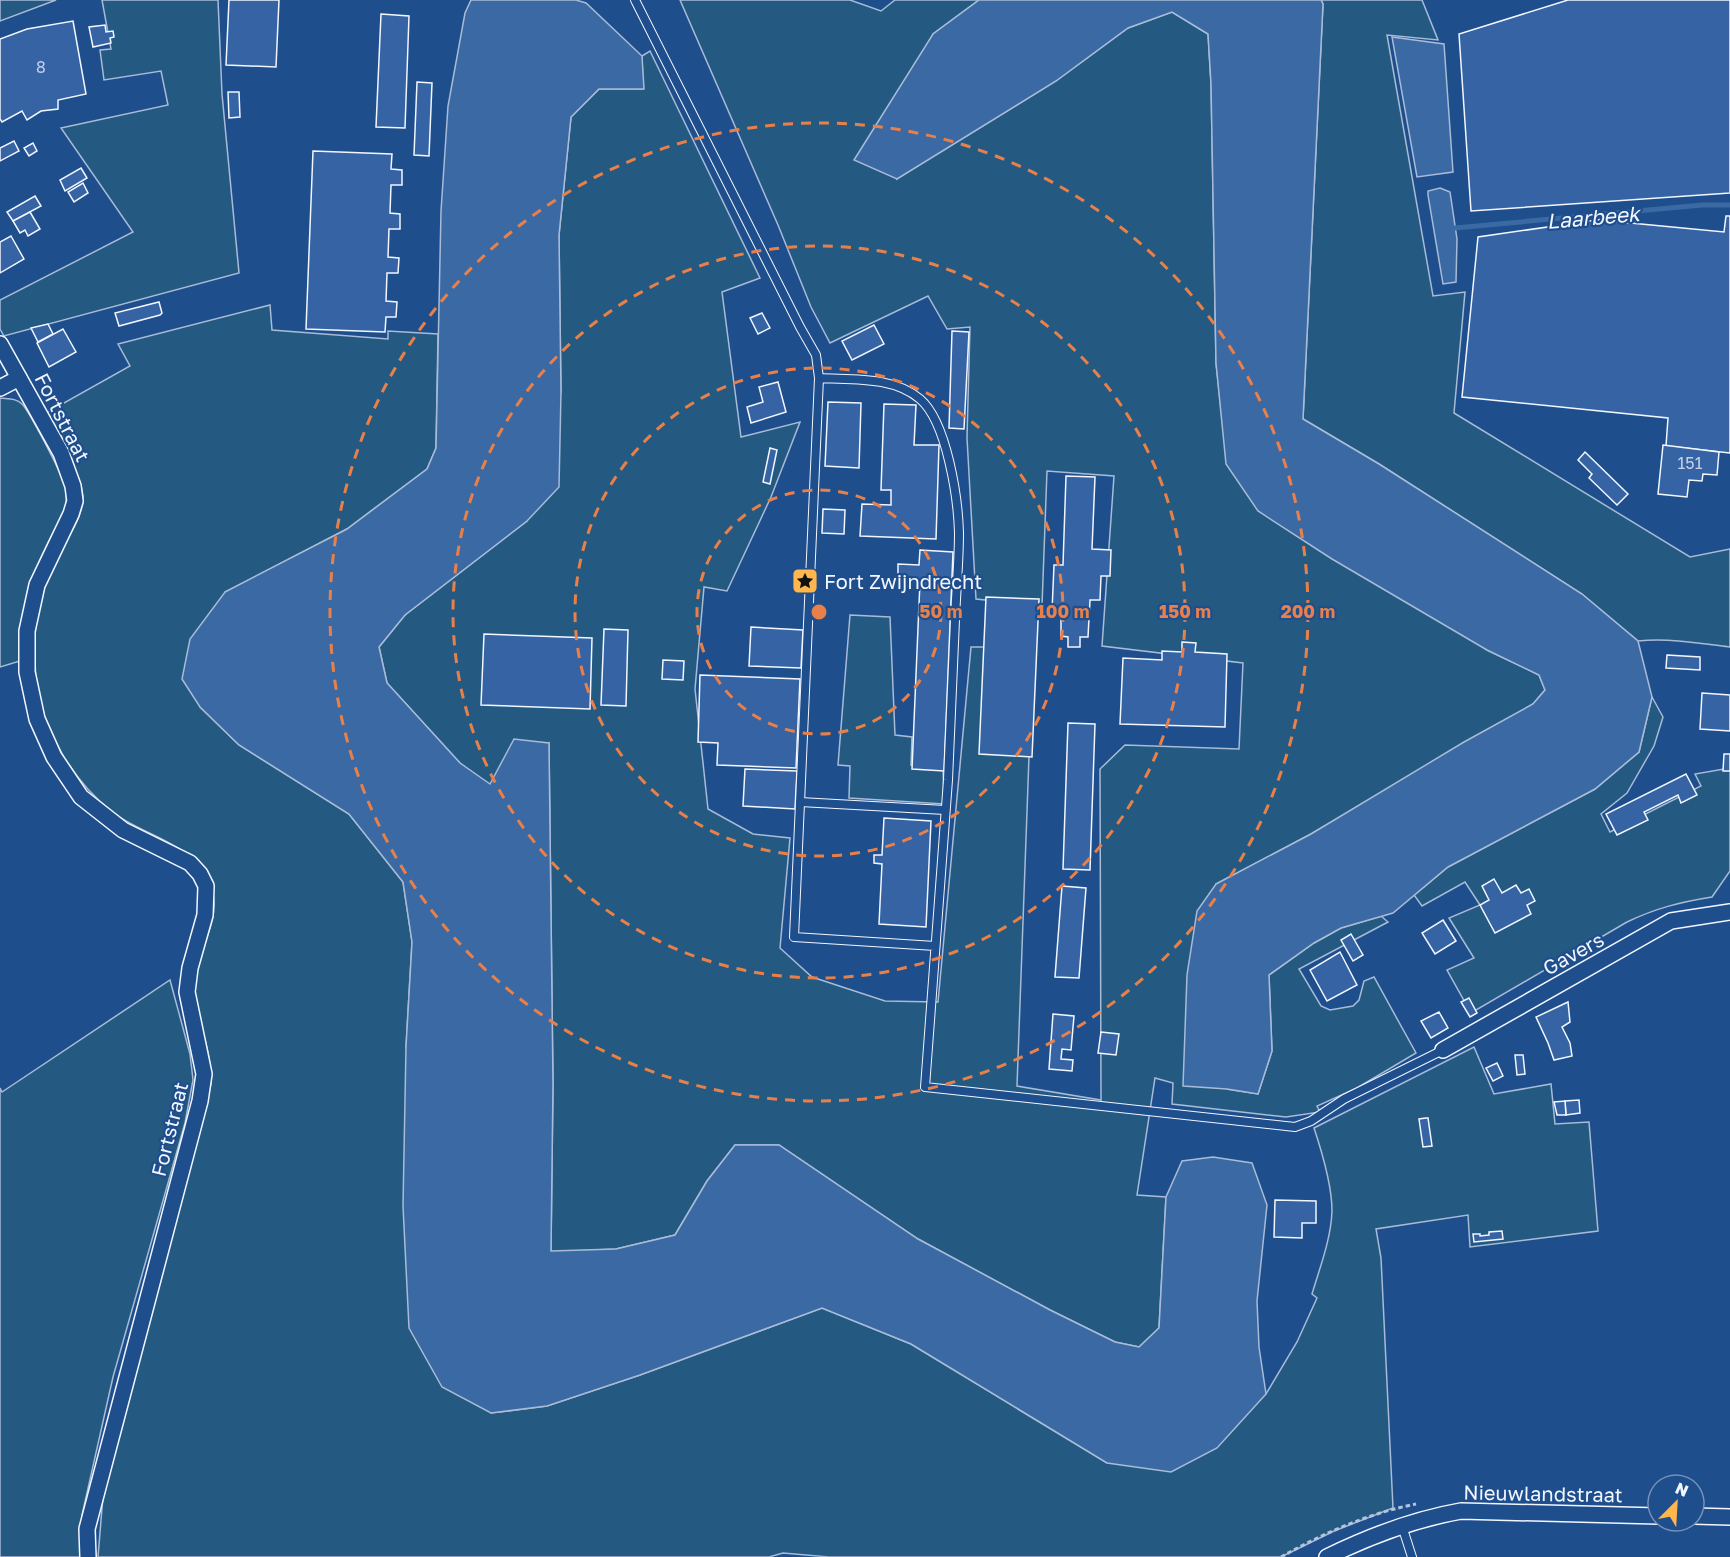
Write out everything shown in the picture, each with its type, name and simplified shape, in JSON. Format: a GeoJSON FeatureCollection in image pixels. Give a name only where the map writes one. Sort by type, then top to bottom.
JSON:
{"type":"FeatureCollection","features":[{"type":"Feature","properties":{"kind":"street","name":"Fortstraat"},"geometry":{"type":"LineString","coordinates":[[0,344],[61,453],[73,486],[75,501],[72,514],[37,585],[27,631],[27,672],[37,719],[54,757],[81,796],[123,830],[190,863],[200,874],[206,886],[205,915],[190,968],[187,992],[204,1074],[200,1101],[87,1529],[88,1557]]}},
{"type":"Feature","properties":{"kind":"street"},"geometry":{"type":"LineString","coordinates":[[0,388],[19,378]]}},
{"type":"Feature","properties":{"kind":"street","name":"Gavers"},"geometry":{"type":"LineString","coordinates":[[1443,1050],[1671,921],[1730,912]]}},
{"type":"Feature","properties":{"kind":"street","name":"Nieuwlandstraat"},"geometry":{"type":"LineString","coordinates":[[1328,1557],[1402,1526],[1432,1516],[1461,1511],[1646,1516]]}},
{"type":"Feature","properties":{"kind":"street"},"geometry":{"type":"LineString","coordinates":[[1706,1516],[1730,1517]]}},
{"type":"Feature","properties":{"kind":"lane"},"geometry":{"type":"LineString","coordinates":[[635,0],[816,355],[819,378],[794,937],[935,946]]}},
{"type":"Feature","properties":{"kind":"lane"},"geometry":{"type":"LineString","coordinates":[[819,378],[874,381],[909,391],[922,401],[933,415],[943,436],[954,490],[959,532],[945,810],[925,1087],[1295,1127],[1311,1121],[1344,1099],[1443,1050]]}},
{"type":"Feature","properties":{"kind":"lane"},"geometry":{"type":"LineString","coordinates":[[800,802],[945,810]]}},
{"type":"Feature","properties":{"kind":"lane"},"geometry":{"type":"LineString","coordinates":[[1402,1526],[1412,1557]]}},
{"type":"Feature","properties":{"kind":"shaded area"},"geometry":{"type":"Polygon","coordinates":[[[0,0],[56,0],[0,21],[0,0]]]}},
{"type":"Feature","properties":{"kind":"shaded area"},"geometry":{"type":"Polygon","coordinates":[[[102,0],[218,0],[222,94],[239,273],[4,336],[0,329],[0,300],[133,232],[61,128],[168,105],[161,71],[104,80],[100,50],[111,49],[102,0]]]}},
{"type":"Feature","properties":{"kind":"shaded area"},"geometry":{"type":"Polygon","coordinates":[[[471,0],[576,0],[586,3],[642,56],[644,89],[599,89],[571,117],[559,235],[561,392],[559,487],[527,521],[405,615],[379,647],[387,683],[460,763],[490,784],[514,739],[549,743],[553,1084],[551,1251],[616,1249],[675,1235],[707,1181],[735,1145],[779,1145],[918,1239],[1115,1342],[1139,1347],[1159,1328],[1166,1197],[1182,1161],[1213,1157],[1252,1163],[1267,1205],[1257,1301],[1259,1347],[1266,1394],[1217,1448],[1171,1472],[1107,1463],[911,1344],[822,1308],[640,1375],[547,1406],[491,1413],[442,1387],[409,1328],[403,1206],[406,1047],[412,942],[403,882],[349,814],[239,745],[200,707],[182,679],[190,639],[225,592],[347,529],[427,469],[436,448],[441,211],[448,106],[465,13],[471,0]]]}},
{"type":"Feature","properties":{"kind":"shaded area"},"geometry":{"type":"Polygon","coordinates":[[[680,0],[850,0],[881,11],[895,0],[979,0],[933,34],[897,179],[1056,81],[1128,28],[1172,12],[1208,34],[1216,363],[1227,464],[1487,650],[1539,675],[1545,690],[1533,704],[1311,834],[1216,884],[1227,1089],[1258,1094],[1272,1051],[1269,975],[1314,943],[1341,928],[1381,916],[1388,922],[1299,969],[1321,1006],[1330,1010],[1353,1006],[1359,1000],[1364,981],[1374,977],[1416,1053],[1357,1088],[1317,1106],[1320,1112],[1286,1117],[1172,1104],[1173,1083],[1155,1078],[1137,1195],[1166,1197],[1159,1328],[1139,1347],[1115,1342],[918,1239],[779,1145],[735,1145],[707,1181],[675,1235],[616,1249],[551,1252],[553,1084],[549,743],[490,785],[460,763],[387,683],[379,647],[405,615],[527,521],[561,392],[559,235],[571,117],[599,89],[643,89],[642,56],[650,51],[760,278],[722,292],[741,437],[800,422],[771,497],[727,591],[704,587],[695,689],[708,809],[753,834],[790,838],[780,948],[812,977],[885,1001],[938,1002],[971,647],[1033,647],[1017,1086],[1101,1100],[1100,769],[1125,745],[1239,749],[1243,663],[1102,646],[1114,476],[1047,471],[1042,606],[976,599],[967,438],[970,327],[947,329],[928,296],[830,343],[811,307],[778,225],[680,0]]]}},
{"type":"Feature","properties":{"kind":"shaded area"},"geometry":{"type":"Polygon","coordinates":[[[979,0],[1321,0],[1323,4],[1303,419],[1379,464],[1582,594],[1638,641],[1652,697],[1639,752],[1595,789],[1448,867],[1393,913],[1341,928],[1314,943],[1269,975],[1272,1051],[1258,1094],[1183,1086],[1187,975],[1197,911],[1216,884],[1311,834],[1464,742],[1533,704],[1545,690],[1539,675],[1487,650],[1332,559],[1258,511],[1226,464],[1216,363],[1208,34],[1172,12],[1128,28],[1056,81],[897,179],[854,160],[933,34],[979,0]]]}},
{"type":"Feature","properties":{"kind":"shaded area"},"geometry":{"type":"Polygon","coordinates":[[[1321,0],[1422,0],[1438,40],[1387,35],[1433,296],[1465,292],[1454,413],[1690,557],[1730,549],[1730,647],[1673,641],[1638,641],[1582,594],[1379,464],[1303,419],[1323,4],[1321,0]]]}},
{"type":"Feature","properties":{"kind":"shaded area"},"geometry":{"type":"Polygon","coordinates":[[[1392,37],[1444,44],[1453,172],[1417,177],[1392,37]]]}},
{"type":"Feature","properties":{"kind":"shaded area"},"geometry":{"type":"Polygon","coordinates":[[[1440,188],[1450,192],[1457,239],[1456,282],[1443,284],[1428,195],[1428,191],[1440,188]]]}},
{"type":"Feature","properties":{"kind":"shaded area"},"geometry":{"type":"Polygon","coordinates":[[[270,305],[272,330],[388,339],[388,331],[438,334],[436,448],[427,469],[347,529],[225,592],[200,707],[239,745],[349,814],[403,882],[412,942],[406,1047],[491,1413],[547,1406],[640,1375],[822,1308],[911,1344],[1107,1463],[1266,1394],[1297,1342],[1317,1298],[1312,1294],[1330,1232],[1332,1211],[1330,1190],[1314,1128],[1474,1047],[1494,1094],[1551,1084],[1555,1124],[1589,1122],[1598,1231],[1470,1247],[1468,1215],[1376,1229],[1381,1258],[1393,1508],[1334,1531],[1281,1557],[829,1557],[783,1553],[769,1557],[98,1557],[103,1496],[211,1084],[209,1056],[193,990],[198,963],[211,926],[214,902],[205,874],[195,861],[183,851],[111,811],[86,786],[64,757],[41,707],[36,687],[35,663],[38,606],[48,574],[80,515],[83,496],[73,465],[46,413],[130,366],[118,344],[270,305]]]}},
{"type":"Feature","properties":{"kind":"shaded area"},"geometry":{"type":"Polygon","coordinates":[[[0,398],[17,401],[26,409],[65,485],[66,506],[30,587],[23,616],[20,661],[0,667],[0,398]]]}},
{"type":"Feature","properties":{"kind":"shaded area"},"geometry":{"type":"Polygon","coordinates":[[[850,615],[890,617],[895,735],[912,737],[911,765],[943,767],[944,804],[849,798],[850,766],[838,765],[850,615]]]}},
{"type":"Feature","properties":{"kind":"shaded area"},"geometry":{"type":"Polygon","coordinates":[[[1652,697],[1663,717],[1654,746],[1627,793],[1601,814],[1610,832],[1701,786],[1695,774],[1730,768],[1730,871],[1712,897],[1669,906],[1627,922],[1471,1013],[1447,970],[1474,958],[1449,918],[1480,905],[1465,882],[1422,906],[1414,895],[1448,867],[1595,789],[1639,752],[1652,697]]]}},
{"type":"Feature","properties":{"kind":"shaded area"},"geometry":{"type":"Polygon","coordinates":[[[170,980],[190,1054],[193,1080],[185,1123],[113,1377],[82,1515],[80,1557],[0,1557],[0,1088],[2,1092],[170,980]]]}},
{"type":"Feature","properties":{"kind":"building"},"geometry":{"type":"Polygon","coordinates":[[[229,0],[279,0],[276,67],[226,65],[229,0]]]}},
{"type":"Feature","properties":{"kind":"building"},"geometry":{"type":"Polygon","coordinates":[[[1568,0],[1730,0],[1730,193],[1471,211],[1459,34],[1568,0]]]}},
{"type":"Feature","properties":{"kind":"building"},"geometry":{"type":"Polygon","coordinates":[[[381,14],[409,16],[405,128],[376,127],[381,14]]]}},
{"type":"Feature","properties":{"kind":"building"},"geometry":{"type":"Polygon","coordinates":[[[73,21],[86,94],[58,100],[58,109],[41,111],[27,120],[22,111],[2,122],[0,119],[0,39],[27,29],[73,21]]]}},
{"type":"Feature","properties":{"kind":"building"},"geometry":{"type":"Polygon","coordinates":[[[105,25],[106,32],[113,31],[114,37],[110,38],[111,43],[93,47],[89,27],[105,25]]]}},
{"type":"Feature","properties":{"kind":"building"},"geometry":{"type":"Polygon","coordinates":[[[417,82],[432,83],[429,156],[414,155],[417,82]]]}},
{"type":"Feature","properties":{"kind":"building"},"geometry":{"type":"Polygon","coordinates":[[[228,92],[239,92],[240,117],[229,118],[228,92]]]}},
{"type":"Feature","properties":{"kind":"building"},"geometry":{"type":"Polygon","coordinates":[[[14,141],[19,151],[0,161],[0,148],[14,141]]]}},
{"type":"Feature","properties":{"kind":"building"},"geometry":{"type":"Polygon","coordinates":[[[33,143],[37,151],[29,156],[24,148],[33,143]]]}},
{"type":"Feature","properties":{"kind":"building"},"geometry":{"type":"Polygon","coordinates":[[[313,151],[392,154],[391,169],[402,170],[402,185],[391,185],[390,213],[400,214],[400,229],[389,229],[388,257],[399,258],[398,273],[387,273],[386,301],[397,302],[396,317],[386,317],[385,332],[306,329],[313,151]]]}},
{"type":"Feature","properties":{"kind":"building"},"geometry":{"type":"Polygon","coordinates":[[[81,168],[87,178],[65,191],[60,180],[81,168]]]}},
{"type":"Feature","properties":{"kind":"building"},"geometry":{"type":"Polygon","coordinates":[[[83,183],[88,193],[74,202],[68,192],[83,183]]]}},
{"type":"Feature","properties":{"kind":"building"},"geometry":{"type":"Polygon","coordinates":[[[35,196],[41,206],[13,221],[7,212],[35,196]]]}},
{"type":"Feature","properties":{"kind":"building"},"geometry":{"type":"Polygon","coordinates":[[[30,212],[40,229],[28,236],[25,230],[20,233],[13,221],[30,212]]]}},
{"type":"Feature","properties":{"kind":"building"},"geometry":{"type":"Polygon","coordinates":[[[1726,216],[1730,216],[1730,453],[1666,446],[1668,418],[1462,397],[1478,237],[1610,218],[1610,221],[1724,232],[1726,216]]]}},
{"type":"Feature","properties":{"kind":"building"},"geometry":{"type":"Polygon","coordinates":[[[11,236],[24,259],[0,273],[0,242],[11,236]]]}},
{"type":"Feature","properties":{"kind":"building"},"geometry":{"type":"Polygon","coordinates":[[[159,302],[162,313],[160,315],[119,326],[115,313],[159,302]]]}},
{"type":"Feature","properties":{"kind":"building"},"geometry":{"type":"Polygon","coordinates":[[[762,313],[770,328],[758,334],[750,318],[762,313]]]}},
{"type":"Feature","properties":{"kind":"building"},"geometry":{"type":"Polygon","coordinates":[[[48,324],[53,334],[38,342],[31,328],[48,324]]]}},
{"type":"Feature","properties":{"kind":"building"},"geometry":{"type":"Polygon","coordinates":[[[874,325],[884,344],[852,360],[842,341],[874,325]]]}},
{"type":"Feature","properties":{"kind":"building"},"geometry":{"type":"Polygon","coordinates":[[[63,329],[76,352],[49,367],[37,343],[63,329]]]}},
{"type":"Feature","properties":{"kind":"building"},"geometry":{"type":"Polygon","coordinates":[[[952,331],[969,332],[964,429],[949,428],[952,331]]]}},
{"type":"Feature","properties":{"kind":"building"},"geometry":{"type":"Polygon","coordinates":[[[778,382],[786,412],[751,423],[747,407],[763,402],[759,387],[778,382]]]}},
{"type":"Feature","properties":{"kind":"building"},"geometry":{"type":"Polygon","coordinates":[[[828,402],[861,403],[859,468],[825,466],[828,402]]]}},
{"type":"Feature","properties":{"kind":"building"},"geometry":{"type":"Polygon","coordinates":[[[884,404],[916,405],[914,445],[939,445],[936,539],[860,536],[862,504],[891,505],[891,490],[881,490],[884,404]]]}},
{"type":"Feature","properties":{"kind":"building"},"geometry":{"type":"Polygon","coordinates":[[[1663,445],[1719,452],[1717,475],[1703,474],[1702,481],[1689,480],[1687,497],[1658,494],[1663,445]]]}},
{"type":"Feature","properties":{"kind":"building"},"geometry":{"type":"Polygon","coordinates":[[[770,448],[777,450],[770,484],[763,482],[770,448]]]}},
{"type":"Feature","properties":{"kind":"building"},"geometry":{"type":"Polygon","coordinates":[[[1585,452],[1628,494],[1617,505],[1589,478],[1592,474],[1578,460],[1585,452]]]}},
{"type":"Feature","properties":{"kind":"building"},"geometry":{"type":"Polygon","coordinates":[[[1066,476],[1095,477],[1092,549],[1111,550],[1110,576],[1101,576],[1100,600],[1090,600],[1088,637],[1080,637],[1080,647],[1068,647],[1068,637],[1061,636],[1061,612],[1052,611],[1054,565],[1063,565],[1066,476]]]}},
{"type":"Feature","properties":{"kind":"building"},"geometry":{"type":"Polygon","coordinates":[[[823,509],[845,510],[844,534],[822,533],[823,509]]]}},
{"type":"Feature","properties":{"kind":"building"},"geometry":{"type":"Polygon","coordinates":[[[920,550],[953,552],[944,771],[912,769],[920,581],[898,580],[898,564],[919,565],[920,550]]]}},
{"type":"Feature","properties":{"kind":"building"},"geometry":{"type":"Polygon","coordinates":[[[986,597],[1039,599],[1032,757],[979,754],[986,597]]]}},
{"type":"Feature","properties":{"kind":"building"},"geometry":{"type":"Polygon","coordinates":[[[751,627],[803,630],[801,668],[749,666],[751,627]]]}},
{"type":"Feature","properties":{"kind":"building"},"geometry":{"type":"Polygon","coordinates":[[[604,629],[628,630],[626,706],[601,705],[604,629]]]}},
{"type":"Feature","properties":{"kind":"building"},"geometry":{"type":"Polygon","coordinates":[[[484,634],[592,638],[590,709],[481,705],[484,634]]]}},
{"type":"Feature","properties":{"kind":"building"},"geometry":{"type":"Polygon","coordinates":[[[1182,642],[1196,643],[1195,652],[1227,654],[1225,727],[1120,724],[1123,658],[1162,660],[1162,651],[1182,652],[1182,642]]]}},
{"type":"Feature","properties":{"kind":"building"},"geometry":{"type":"Polygon","coordinates":[[[1667,655],[1700,657],[1700,670],[1666,668],[1667,655]]]}},
{"type":"Feature","properties":{"kind":"building"},"geometry":{"type":"Polygon","coordinates":[[[663,660],[684,661],[683,680],[662,679],[663,660]]]}},
{"type":"Feature","properties":{"kind":"building"},"geometry":{"type":"Polygon","coordinates":[[[700,675],[800,679],[796,768],[717,765],[718,743],[698,742],[700,675]]]}},
{"type":"Feature","properties":{"kind":"building"},"geometry":{"type":"Polygon","coordinates":[[[1702,693],[1730,695],[1730,731],[1700,729],[1702,693]]]}},
{"type":"Feature","properties":{"kind":"building"},"geometry":{"type":"Polygon","coordinates":[[[1068,723],[1095,724],[1090,870],[1063,869],[1068,723]]]}},
{"type":"Feature","properties":{"kind":"building"},"geometry":{"type":"Polygon","coordinates":[[[1724,754],[1730,754],[1730,771],[1723,771],[1724,754]]]}},
{"type":"Feature","properties":{"kind":"building"},"geometry":{"type":"Polygon","coordinates":[[[745,769],[797,771],[795,809],[743,806],[745,769]]]}},
{"type":"Feature","properties":{"kind":"building"},"geometry":{"type":"Polygon","coordinates":[[[1686,774],[1697,795],[1681,803],[1678,795],[1644,812],[1648,820],[1617,835],[1606,814],[1686,774]]]}},
{"type":"Feature","properties":{"kind":"building"},"geometry":{"type":"Polygon","coordinates":[[[884,818],[931,821],[926,927],[879,924],[882,864],[874,863],[874,855],[882,855],[884,818]]]}},
{"type":"Feature","properties":{"kind":"building"},"geometry":{"type":"Polygon","coordinates":[[[1494,879],[1502,893],[1516,885],[1521,893],[1529,889],[1535,901],[1527,905],[1531,914],[1495,933],[1480,905],[1489,900],[1482,886],[1494,879]]]}},
{"type":"Feature","properties":{"kind":"building"},"geometry":{"type":"Polygon","coordinates":[[[1062,886],[1086,888],[1079,978],[1055,977],[1062,886]]]}},
{"type":"Feature","properties":{"kind":"building"},"geometry":{"type":"Polygon","coordinates":[[[1443,920],[1456,941],[1435,954],[1422,933],[1443,920]]]}},
{"type":"Feature","properties":{"kind":"building"},"geometry":{"type":"Polygon","coordinates":[[[1351,934],[1363,955],[1353,961],[1341,940],[1351,934]]]}},
{"type":"Feature","properties":{"kind":"building"},"geometry":{"type":"Polygon","coordinates":[[[1340,952],[1357,985],[1327,1001],[1310,970],[1340,952]]]}},
{"type":"Feature","properties":{"kind":"building"},"geometry":{"type":"Polygon","coordinates":[[[1469,998],[1477,1013],[1470,1017],[1461,1002],[1469,998]]]}},
{"type":"Feature","properties":{"kind":"building"},"geometry":{"type":"Polygon","coordinates":[[[1568,1002],[1570,1022],[1562,1027],[1570,1043],[1572,1056],[1554,1060],[1536,1017],[1568,1002]]]}},
{"type":"Feature","properties":{"kind":"building"},"geometry":{"type":"Polygon","coordinates":[[[1439,1012],[1448,1028],[1431,1038],[1421,1021],[1439,1012]]]}},
{"type":"Feature","properties":{"kind":"building"},"geometry":{"type":"Polygon","coordinates":[[[1053,1014],[1074,1016],[1071,1050],[1062,1049],[1061,1059],[1073,1060],[1072,1071],[1049,1069],[1053,1014]]]}},
{"type":"Feature","properties":{"kind":"building"},"geometry":{"type":"Polygon","coordinates":[[[1101,1032],[1119,1034],[1116,1055],[1098,1053],[1101,1032]]]}},
{"type":"Feature","properties":{"kind":"building"},"geometry":{"type":"Polygon","coordinates":[[[1515,1055],[1523,1055],[1525,1074],[1517,1075],[1515,1055]]]}},
{"type":"Feature","properties":{"kind":"building"},"geometry":{"type":"Polygon","coordinates":[[[1497,1063],[1503,1076],[1493,1081],[1486,1068],[1497,1063]]]}},
{"type":"Feature","properties":{"kind":"building"},"geometry":{"type":"Polygon","coordinates":[[[1579,1100],[1580,1113],[1566,1115],[1565,1101],[1579,1100]]]}},
{"type":"Feature","properties":{"kind":"building"},"geometry":{"type":"Polygon","coordinates":[[[1565,1101],[1566,1115],[1557,1115],[1554,1102],[1565,1101]]]}},
{"type":"Feature","properties":{"kind":"building"},"geometry":{"type":"Polygon","coordinates":[[[1428,1118],[1432,1146],[1423,1147],[1419,1119],[1428,1118]]]}},
{"type":"Feature","properties":{"kind":"building"},"geometry":{"type":"Polygon","coordinates":[[[1275,1200],[1316,1201],[1316,1223],[1302,1223],[1302,1238],[1274,1237],[1275,1200]]]}},
{"type":"Feature","properties":{"kind":"building"},"geometry":{"type":"Polygon","coordinates":[[[1502,1231],[1503,1239],[1474,1242],[1473,1234],[1480,1234],[1480,1236],[1489,1235],[1489,1232],[1502,1231]]]}},
{"type":"Feature","properties":{"kind":"waterway","name":"Laarbeek"},"geometry":{"type":"LineString","coordinates":[[1455,228],[1702,205],[1730,205]]}},
{"type":"Feature","properties":{"kind":"place","name":"Fort Zwijndrecht"},"geometry":{"type":"Point","coordinates":[805,581]}}]}
